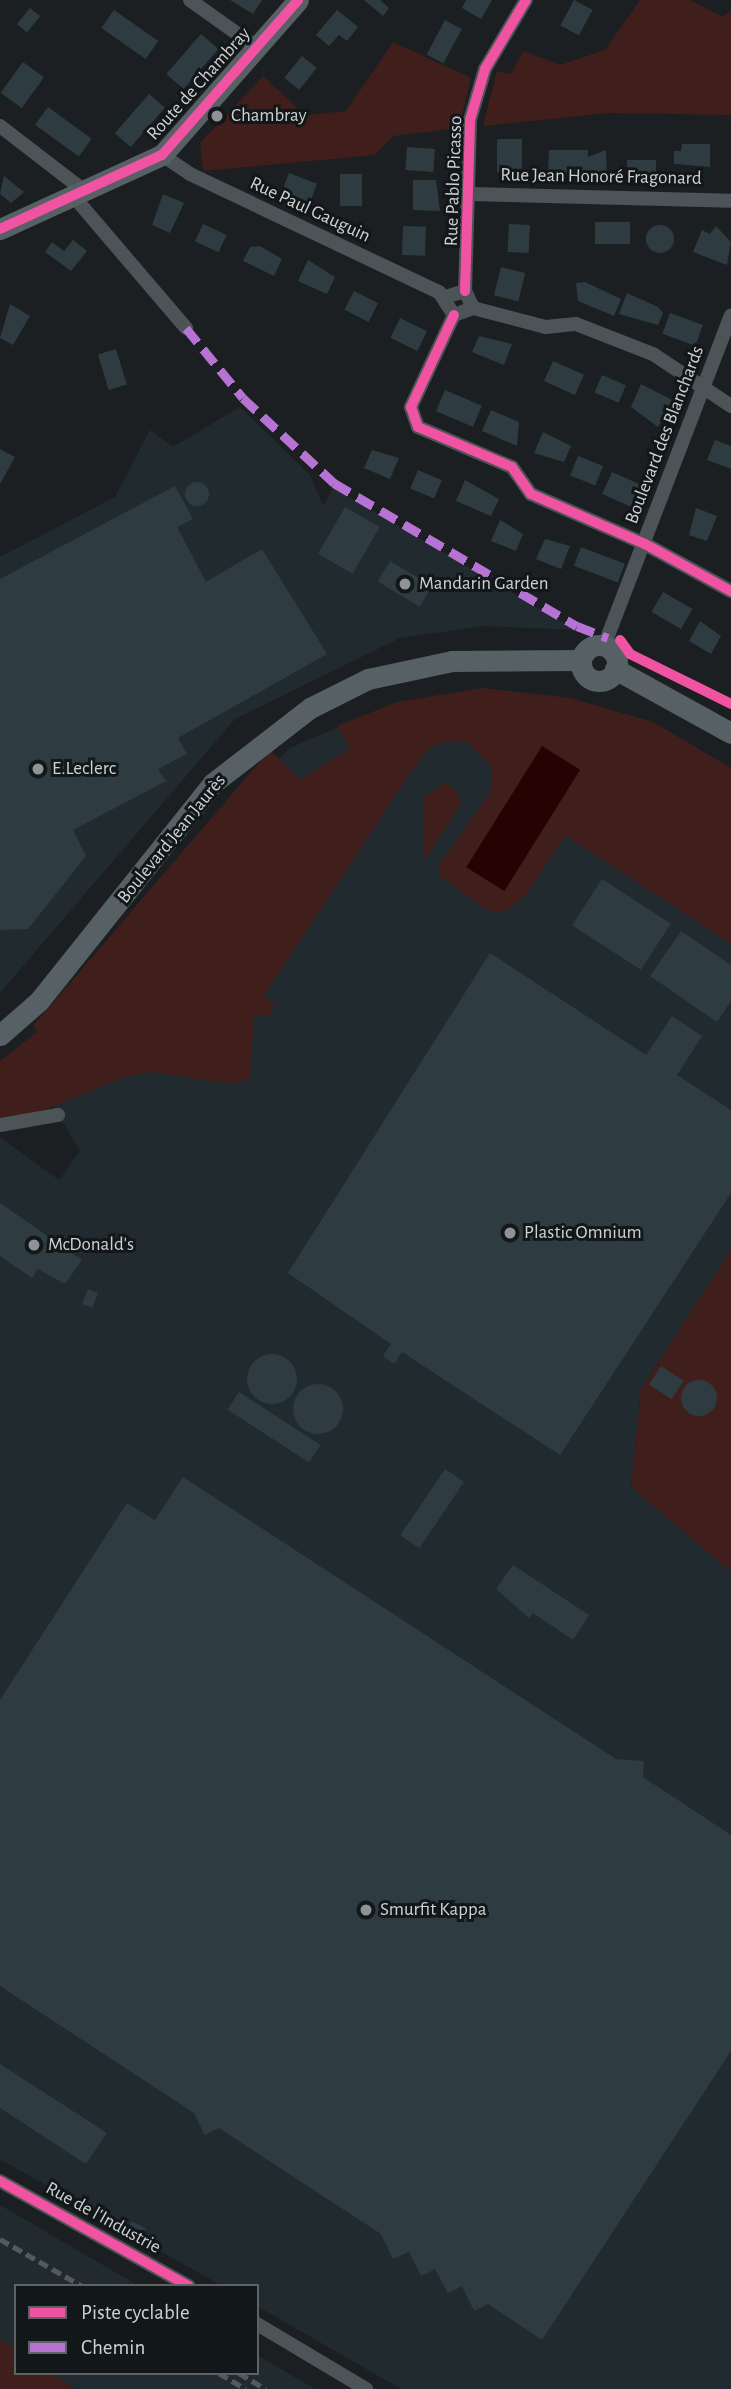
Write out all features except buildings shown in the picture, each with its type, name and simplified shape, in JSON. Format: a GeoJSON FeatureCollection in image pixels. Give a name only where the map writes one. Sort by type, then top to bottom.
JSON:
{"type":"FeatureCollection","features":[{"type":"Feature","properties":{"kind":"main road","name":"Route de Chambray"},"geometry":{"type":"LineString","coordinates":[[0,229],[81,195],[162,155],[298,0]]}},
{"type":"Feature","properties":{"kind":"main road"},"geometry":{"type":"LineString","coordinates":[[592,646],[604,646],[616,658],[615,669],[597,681],[586,676],[581,660],[592,646]]}},
{"type":"Feature","properties":{"kind":"main road","name":"Boulevard Jean Jaurès"},"geometry":{"type":"LineString","coordinates":[[0,1035],[39,1001],[213,783],[310,708],[368,680],[452,661],[581,660]]}},
{"type":"Feature","properties":{"kind":"main road"},"geometry":{"type":"LineString","coordinates":[[615,669],[731,733]]}},
{"type":"Feature","properties":{"kind":"street"},"geometry":{"type":"LineString","coordinates":[[190,0],[256,47]]}},
{"type":"Feature","properties":{"kind":"street","name":"Rue Pablo Picasso"},"geometry":{"type":"LineString","coordinates":[[465,291],[470,194],[470,120],[485,69],[526,0]]}},
{"type":"Feature","properties":{"kind":"street"},"geometry":{"type":"LineString","coordinates":[[0,126],[81,195],[186,328]]}},
{"type":"Feature","properties":{"kind":"street","name":"Rue Paul Gauguin"},"geometry":{"type":"LineString","coordinates":[[162,155],[190,174],[445,297]]}},
{"type":"Feature","properties":{"kind":"street","name":"Rue Jean Honoré Fragonard"},"geometry":{"type":"LineString","coordinates":[[470,194],[731,201]]}},
{"type":"Feature","properties":{"kind":"street"},"geometry":{"type":"LineString","coordinates":[[454,315],[445,297],[465,291],[473,308]]}},
{"type":"Feature","properties":{"kind":"street"},"geometry":{"type":"LineString","coordinates":[[731,406],[653,354],[576,324],[546,327],[473,308],[454,315],[411,407],[418,427],[512,467],[531,494],[645,544],[731,591]]}},
{"type":"Feature","properties":{"kind":"street","name":"Boulevard des Blanchards"},"geometry":{"type":"LineString","coordinates":[[604,646],[731,316]]}},
{"type":"Feature","properties":{"kind":"street"},"geometry":{"type":"LineString","coordinates":[[0,1125],[58,1115]]}},
{"type":"Feature","properties":{"kind":"street","name":"Rue de l'Industrie"},"geometry":{"type":"LineString","coordinates":[[0,2181],[184,2284]]}},
{"type":"Feature","properties":{"kind":"street"},"geometry":{"type":"LineString","coordinates":[[259,2325],[366,2389]]}},
{"type":"Feature","properties":{"kind":"shaded area"},"geometry":{"type":"Polygon","coordinates":[[[640,0],[690,0],[723,17],[731,10],[731,115],[608,113],[483,126],[497,71],[511,74],[523,51],[560,65],[605,50],[640,0]]]}},
{"type":"Feature","properties":{"kind":"shaded area"},"geometry":{"type":"Polygon","coordinates":[[[393,42],[471,78],[459,128],[393,136],[375,155],[203,171],[200,143],[263,76],[305,115],[346,111],[393,42]]]}},
{"type":"Feature","properties":{"kind":"shaded area"},"geometry":{"type":"Polygon","coordinates":[[[240,407],[310,475],[323,506],[333,489],[576,630],[484,626],[400,638],[235,719],[0,993],[0,557],[115,497],[150,430],[173,447],[240,407]]]}},
{"type":"Feature","properties":{"kind":"shaded area"},"geometry":{"type":"Polygon","coordinates":[[[482,688],[570,698],[653,722],[731,768],[731,1250],[641,1389],[631,1487],[731,1572],[731,2389],[401,2389],[259,2307],[259,2284],[219,2284],[0,2159],[0,1137],[59,1180],[80,1151],[39,1083],[237,799],[290,748],[397,702],[482,688]]]}},
{"type":"Feature","properties":{"kind":"shaded area"},"geometry":{"type":"Polygon","coordinates":[[[482,688],[570,698],[653,722],[731,768],[731,944],[565,835],[526,895],[504,912],[486,910],[439,875],[440,863],[492,790],[492,767],[466,741],[447,741],[430,747],[411,772],[263,997],[275,1005],[269,1016],[254,1015],[250,1079],[230,1084],[153,1072],[124,1077],[42,1111],[0,1118],[0,1061],[37,1032],[33,1026],[270,750],[300,780],[350,748],[337,726],[397,702],[482,688]]]}},
{"type":"Feature","properties":{"kind":"shaded area"},"geometry":{"type":"Polygon","coordinates":[[[542,746],[580,770],[504,891],[466,867],[542,746]]]}},
{"type":"Feature","properties":{"kind":"shaded area"},"geometry":{"type":"Polygon","coordinates":[[[444,783],[456,790],[461,804],[424,861],[424,798],[444,783]]]}},
{"type":"Feature","properties":{"kind":"shaded area"},"geometry":{"type":"Polygon","coordinates":[[[731,1250],[731,1572],[631,1487],[641,1389],[731,1250]]]}},
{"type":"Feature","properties":{"kind":"shaded area"},"geometry":{"type":"Polygon","coordinates":[[[0,2205],[136,2284],[14,2284],[14,2375],[259,2375],[259,2356],[315,2389],[0,2389],[0,2205]]]}},
{"type":"Feature","properties":{"kind":"shaded area"},"geometry":{"type":"Polygon","coordinates":[[[0,2340],[14,2348],[14,2375],[55,2375],[75,2389],[0,2389],[0,2340]]]}},
{"type":"Feature","properties":{"kind":"railway"},"geometry":{"type":"LineString","coordinates":[[0,2239],[79,2284]]}},
{"type":"Feature","properties":{"kind":"railway"},"geometry":{"type":"LineString","coordinates":[[222,2375],[246,2389]]}},
{"type":"Feature","properties":{"kind":"railway"},"geometry":{"type":"LineString","coordinates":[[242,2375],[266,2389]]}},
{"type":"Feature","properties":{"kind":"marked path"},"geometry":{"type":"LineString","coordinates":[[186,328],[243,398],[334,483],[577,626],[608,638]]}},
{"type":"Feature","properties":{"kind":"cycle path"},"geometry":{"type":"LineString","coordinates":[[0,229],[162,155],[298,0]]}},
{"type":"Feature","properties":{"kind":"cycle path"},"geometry":{"type":"LineString","coordinates":[[465,291],[470,120],[485,69],[526,0]]}},
{"type":"Feature","properties":{"kind":"cycle path"},"geometry":{"type":"LineString","coordinates":[[454,315],[411,407],[418,427],[512,467],[531,494],[645,544],[731,591]]}},
{"type":"Feature","properties":{"kind":"cycle path"},"geometry":{"type":"LineString","coordinates":[[620,640],[630,654],[731,704]]}},
{"type":"Feature","properties":{"kind":"cycle path"},"geometry":{"type":"LineString","coordinates":[[0,2181],[185,2284]]}},
{"type":"Feature","properties":{"kind":"place","name":"Chambray"},"geometry":{"type":"Point","coordinates":[217,116]}},
{"type":"Feature","properties":{"kind":"place","name":"Mandarin Garden"},"geometry":{"type":"Point","coordinates":[405,584]}},
{"type":"Feature","properties":{"kind":"place","name":"E.Leclerc"},"geometry":{"type":"Point","coordinates":[38,769]}},
{"type":"Feature","properties":{"kind":"place","name":"Plastic Omnium"},"geometry":{"type":"Point","coordinates":[510,1233]}},
{"type":"Feature","properties":{"kind":"place","name":"McDonald's"},"geometry":{"type":"Point","coordinates":[34,1245]}},
{"type":"Feature","properties":{"kind":"place","name":"Smurfit Kappa"},"geometry":{"type":"Point","coordinates":[366,1910]}}]}
